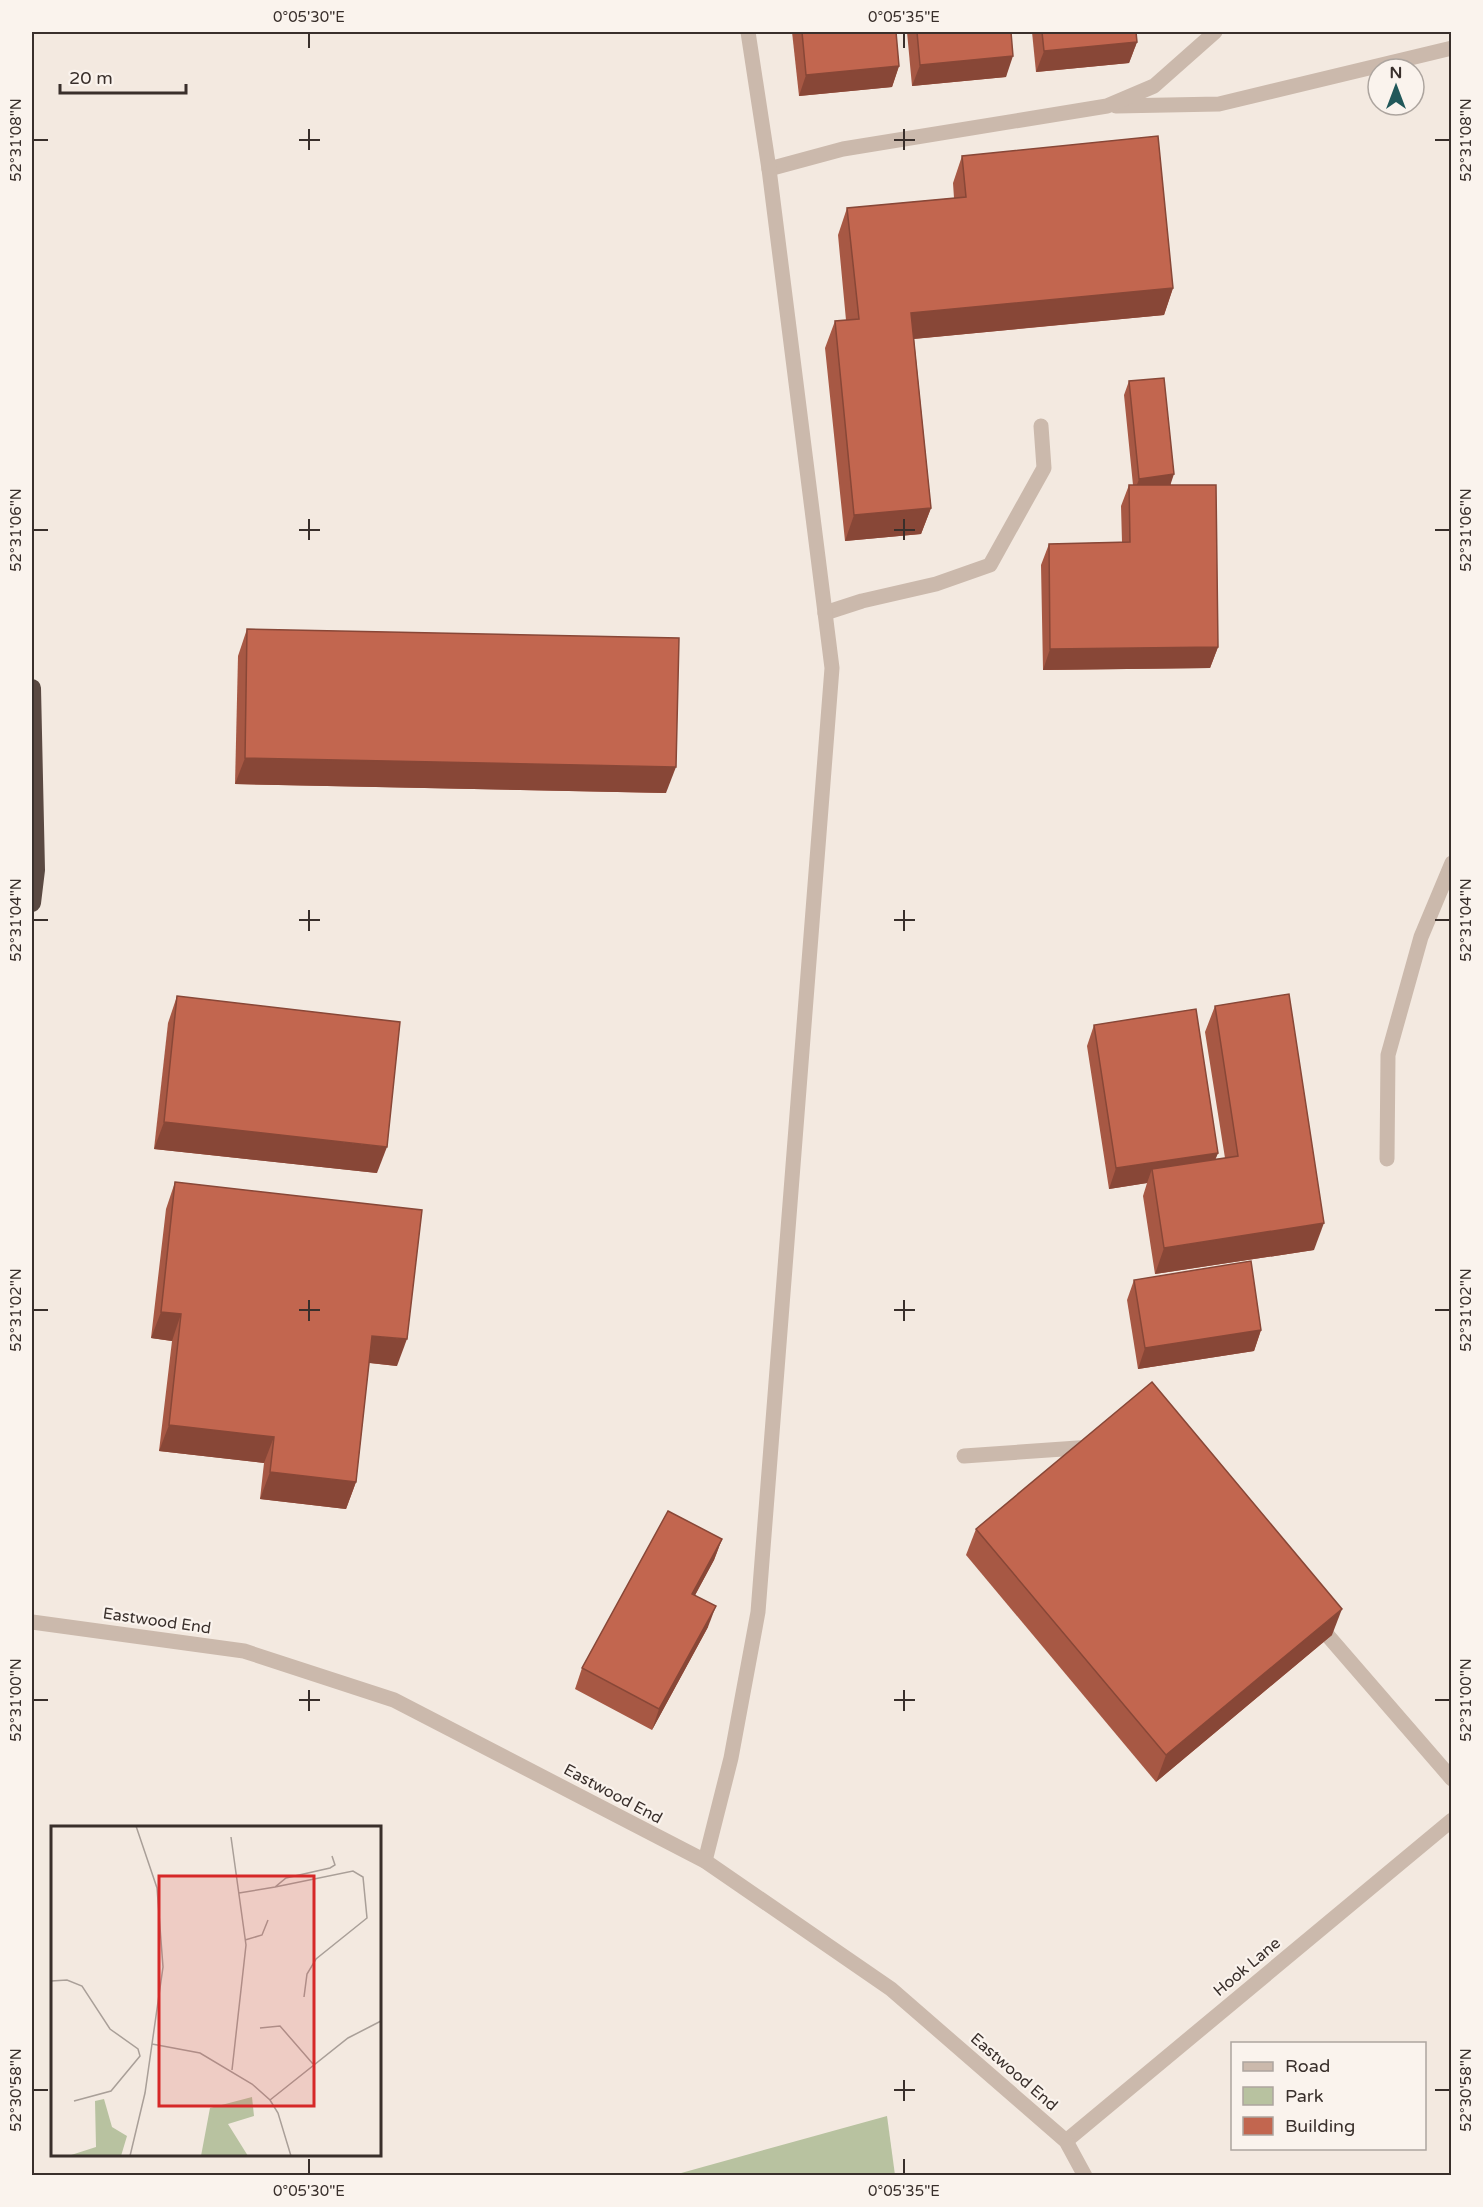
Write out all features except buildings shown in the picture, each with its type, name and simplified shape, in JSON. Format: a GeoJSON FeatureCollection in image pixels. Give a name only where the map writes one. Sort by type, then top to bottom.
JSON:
{"type":"FeatureCollection","features":[{"type":"Feature","properties":{"kind":"highway"},"geometry":{"type":"LineString","coordinates":[[32,688],[36,870],[32,903]]}},
{"type":"Feature","properties":{"kind":"street"},"geometry":{"type":"LineString","coordinates":[[705,1862],[731,1758],[759,1612],[832,668],[769,169],[748,32]]}},
{"type":"Feature","properties":{"kind":"street"},"geometry":{"type":"LineString","coordinates":[[1107,106],[1154,86],[1215,32]]}},
{"type":"Feature","properties":{"kind":"street"},"geometry":{"type":"LineString","coordinates":[[769,169],[843,149],[1107,106],[1219,104],[1452,48]]}},
{"type":"Feature","properties":{"kind":"street"},"geometry":{"type":"LineString","coordinates":[[825,613],[862,601],[936,584],[990,565],[1044,468],[1041,426]]}},
{"type":"Feature","properties":{"kind":"street"},"geometry":{"type":"LineString","coordinates":[[1387,1159],[1388,1055],[1421,937],[1452,862]]}},
{"type":"Feature","properties":{"kind":"street"},"geometry":{"type":"LineString","coordinates":[[964,1456],[1103,1446]]}},
{"type":"Feature","properties":{"kind":"street"},"geometry":{"type":"LineString","coordinates":[[1306,1611],[1452,1779]]}},
{"type":"Feature","properties":{"kind":"street","name":"Eastwood End"},"geometry":{"type":"LineString","coordinates":[[32,1622],[244,1651],[394,1700],[705,1862],[891,1989],[1066,2141],[1085,2175]]}},
{"type":"Feature","properties":{"kind":"street","name":"Hook Lane"},"geometry":{"type":"LineString","coordinates":[[1066,2141],[1452,1820]]}},
{"type":"Feature","properties":{"kind":"green space"},"geometry":{"type":"Polygon","coordinates":[[[887,2116],[895,2175],[674,2175],[887,2116]]]}}]}
